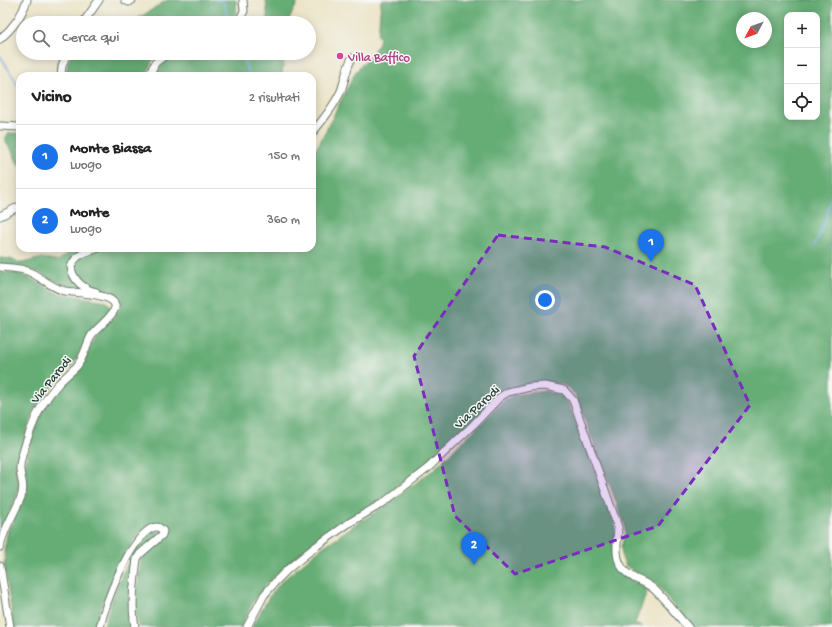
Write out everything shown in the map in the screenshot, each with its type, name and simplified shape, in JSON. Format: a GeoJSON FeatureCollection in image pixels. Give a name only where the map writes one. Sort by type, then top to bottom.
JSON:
{"type":"FeatureCollection","features":[{"type":"Feature","properties":{"kind":"street"},"geometry":{"type":"LineString","coordinates":[[21,16],[28,0]]}},
{"type":"Feature","properties":{"kind":"street"},"geometry":{"type":"LineString","coordinates":[[88,16],[99,0]]}},
{"type":"Feature","properties":{"kind":"street"},"geometry":{"type":"LineString","coordinates":[[125,0],[129,2],[132,0]]}},
{"type":"Feature","properties":{"kind":"street"},"geometry":{"type":"LineString","coordinates":[[242,16],[244,11],[243,0]]}},
{"type":"Feature","properties":{"kind":"street"},"geometry":{"type":"LineString","coordinates":[[0,39],[16,23]]}},
{"type":"Feature","properties":{"kind":"street"},"geometry":{"type":"LineString","coordinates":[[316,128],[327,115],[340,91],[352,58]]}},
{"type":"Feature","properties":{"kind":"street"},"geometry":{"type":"LineString","coordinates":[[61,72],[64,60]]}},
{"type":"Feature","properties":{"kind":"street"},"geometry":{"type":"LineString","coordinates":[[151,72],[155,63],[159,60]]}},
{"type":"Feature","properties":{"kind":"street"},"geometry":{"type":"LineString","coordinates":[[0,126],[16,127]]}},
{"type":"Feature","properties":{"kind":"street"},"geometry":{"type":"LineString","coordinates":[[0,216],[16,208]]}},
{"type":"Feature","properties":{"kind":"street"},"geometry":{"type":"LineString","coordinates":[[85,252],[76,257],[72,264],[72,270],[76,280],[85,288],[104,294],[108,298]]}},
{"type":"Feature","properties":{"kind":"street"},"geometry":{"type":"LineString","coordinates":[[0,267],[22,269],[64,291],[108,298]]}},
{"type":"Feature","properties":{"kind":"street","name":"Via Parodi"},"geometry":{"type":"LineString","coordinates":[[0,548],[6,527],[21,498],[23,485],[20,470],[21,462],[38,412],[48,396],[77,365],[95,331],[112,315],[115,310],[114,304],[108,298]]}},
{"type":"Feature","properties":{"kind":"street","name":"Via Parodi"},"geometry":{"type":"LineString","coordinates":[[247,627],[264,595],[288,568],[349,523],[383,503],[428,468],[500,397],[508,392],[530,387],[545,386],[564,390],[573,400],[618,527],[616,545],[620,564],[630,576],[655,590],[688,627]]}},
{"type":"Feature","properties":{"kind":"street"},"geometry":{"type":"LineString","coordinates":[[100,627],[102,617],[119,575],[135,544],[144,534],[153,528],[159,527],[162,529],[162,535],[140,554],[137,559],[132,609],[135,627]]}},
{"type":"Feature","properties":{"kind":"street"},"geometry":{"type":"LineString","coordinates":[[0,566],[10,627]]}},
{"type":"Feature","properties":{"kind":"highlighted area"},"geometry":{"type":"Polygon","coordinates":[[[498,235],[605,247],[695,285],[750,405],[658,526],[515,574],[455,516],[414,356],[498,235]]]}},
{"type":"Feature","properties":{"kind":"green space"},"geometry":{"type":"Polygon","coordinates":[[[167,0],[236,0],[235,16],[142,16],[167,0]]]}},
{"type":"Feature","properties":{"kind":"green space"},"geometry":{"type":"Polygon","coordinates":[[[266,0],[299,0],[291,16],[267,16],[266,0]]]}},
{"type":"Feature","properties":{"kind":"green space"},"geometry":{"type":"Polygon","coordinates":[[[381,0],[832,0],[832,627],[694,627],[674,607],[657,584],[651,580],[641,577],[625,565],[622,558],[621,547],[625,533],[625,525],[575,394],[564,385],[547,382],[530,383],[508,388],[500,393],[466,429],[381,500],[327,532],[296,556],[264,587],[253,602],[241,627],[139,627],[135,607],[141,560],[147,552],[160,542],[165,533],[165,528],[155,524],[144,530],[132,543],[112,581],[95,627],[14,627],[5,570],[4,550],[8,530],[26,496],[27,482],[24,469],[32,438],[43,410],[50,400],[81,366],[97,333],[114,317],[121,307],[121,302],[111,293],[66,286],[39,273],[20,267],[0,264],[0,258],[10,259],[22,263],[42,258],[58,261],[70,252],[316,252],[316,149],[355,73],[378,45],[380,38],[378,35],[381,0]]]}},
{"type":"Feature","properties":{"kind":"green space"},"geometry":{"type":"Polygon","coordinates":[[[69,60],[153,60],[148,72],[67,72],[69,60]]]}},
{"type":"Feature","properties":{"kind":"green space"},"geometry":{"type":"Polygon","coordinates":[[[166,60],[284,60],[282,72],[157,72],[166,60]]]}},
{"type":"Feature","properties":{"kind":"green space"},"geometry":{"type":"Polygon","coordinates":[[[9,133],[16,133],[16,160],[6,143],[6,137],[9,133]]]}},
{"type":"Feature","properties":{"kind":"green space"},"geometry":{"type":"Polygon","coordinates":[[[0,272],[17,273],[28,277],[57,293],[106,301],[111,308],[109,313],[89,334],[74,363],[46,393],[34,411],[19,456],[16,470],[19,484],[17,496],[0,533],[0,272]]]}},
{"type":"Feature","properties":{"kind":"green space"},"geometry":{"type":"Polygon","coordinates":[[[545,391],[562,396],[568,403],[615,523],[613,548],[616,563],[624,574],[648,589],[635,623],[643,627],[252,627],[269,597],[281,582],[320,549],[384,507],[433,470],[505,400],[514,395],[545,391]]]}},
{"type":"Feature","properties":{"kind":"green space"},"geometry":{"type":"Polygon","coordinates":[[[157,530],[159,531],[159,534],[134,562],[129,593],[131,627],[104,627],[111,603],[123,572],[131,557],[139,544],[148,535],[157,530]]]}},
{"type":"Feature","properties":{"kind":"waterway"},"geometry":{"type":"LineString","coordinates":[[215,0],[223,0],[227,16]]}},
{"type":"Feature","properties":{"kind":"waterway"},"geometry":{"type":"LineString","coordinates":[[0,55],[16,82]]}},
{"type":"Feature","properties":{"kind":"waterway"},"geometry":{"type":"LineString","coordinates":[[244,60],[249,72]]}},
{"type":"Feature","properties":{"kind":"waterway"},"geometry":{"type":"LineString","coordinates":[[815,245],[826,218],[832,194]]}},
{"type":"Feature","properties":{"kind":"place","name":"Villa Baffico"},"geometry":{"type":"Point","coordinates":[340,56]}},
{"type":"Feature","properties":{"kind":"place","name":"Monte Biassa"},"geometry":{"type":"Point","coordinates":[651,262]}},
{"type":"Feature","properties":{"kind":"place","name":"Monte"},"geometry":{"type":"Point","coordinates":[474,565]}}]}
